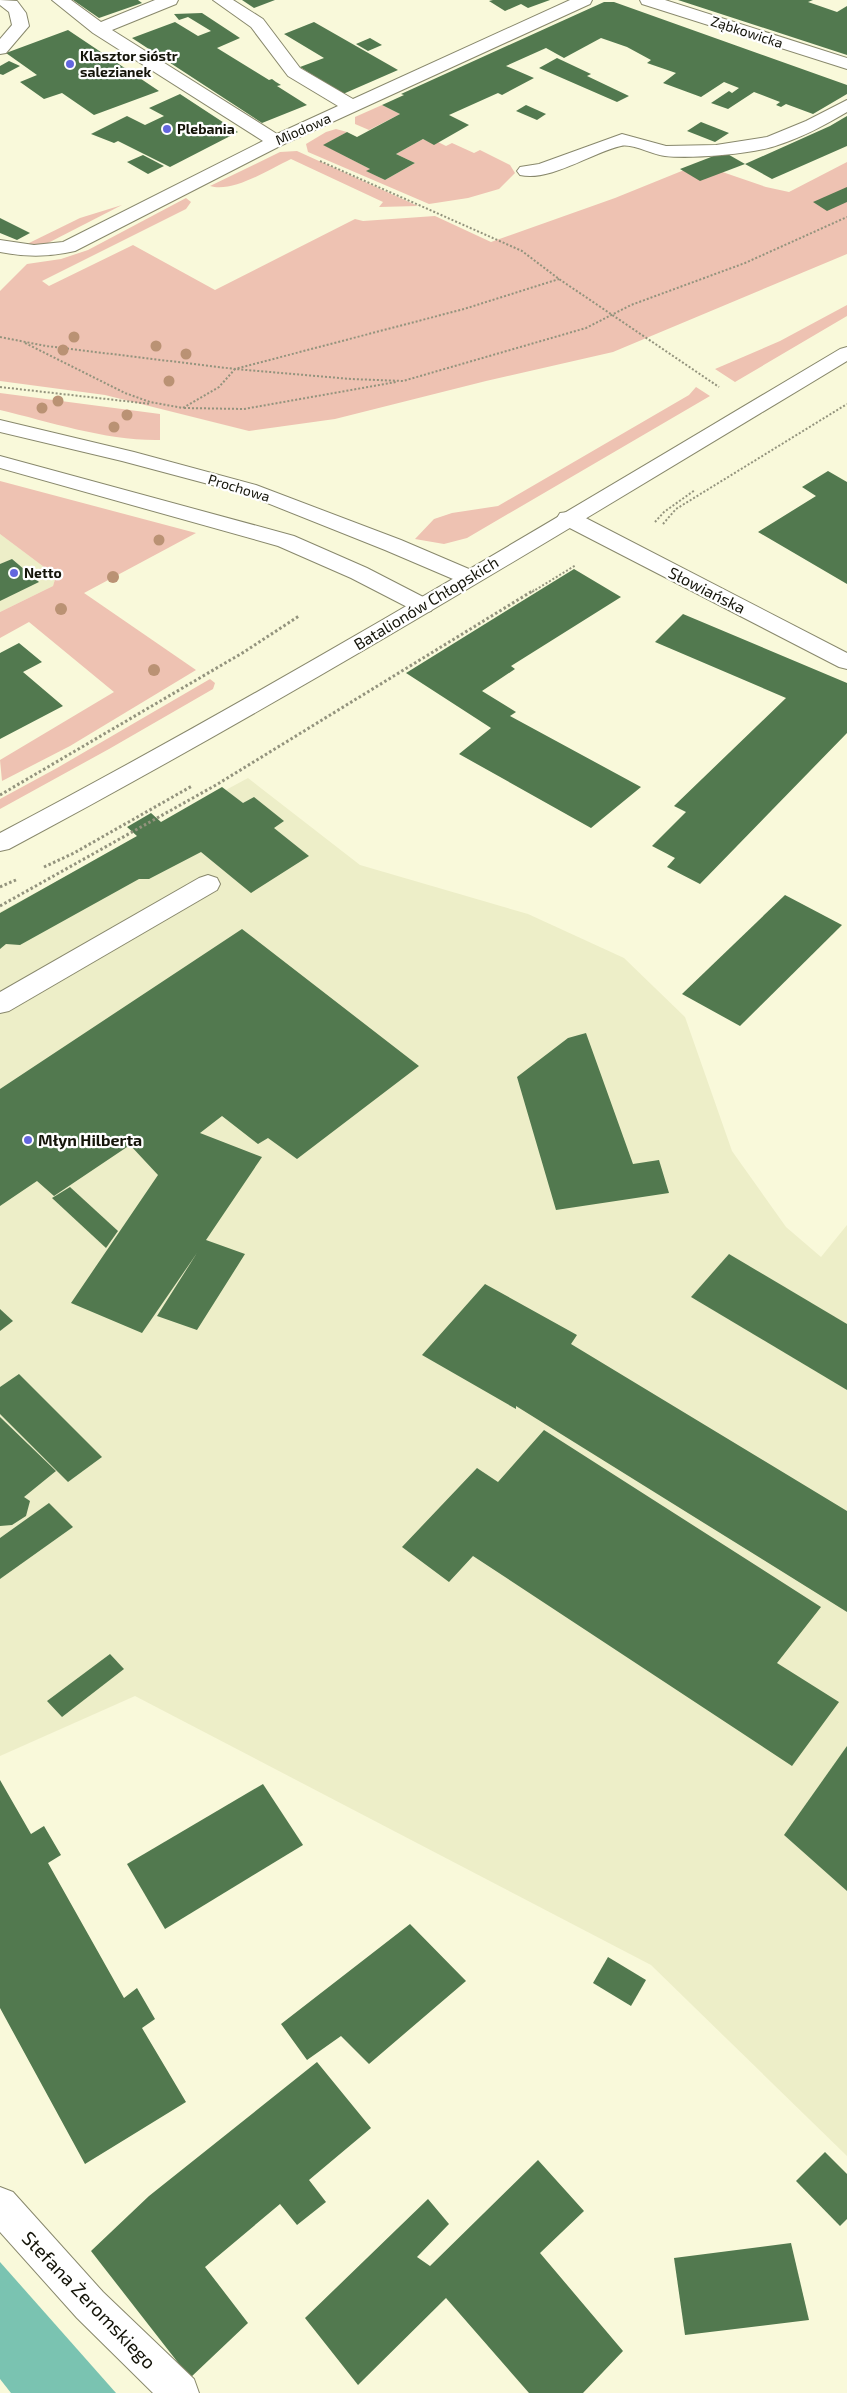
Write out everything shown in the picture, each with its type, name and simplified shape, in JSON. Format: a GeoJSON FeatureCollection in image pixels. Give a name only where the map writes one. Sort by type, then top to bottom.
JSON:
{"type":"FeatureCollection","features":[{"type":"Feature","properties":{"kind":"street"},"geometry":{"type":"LineString","coordinates":[[0,49],[21,26],[20,14],[12,5],[3,0]]}},
{"type":"Feature","properties":{"kind":"street"},"geometry":{"type":"LineString","coordinates":[[60,0],[99,29],[276,141]]}},
{"type":"Feature","properties":{"kind":"street"},"geometry":{"type":"LineString","coordinates":[[99,29],[170,0]]}},
{"type":"Feature","properties":{"kind":"street"},"geometry":{"type":"LineString","coordinates":[[221,0],[257,23],[294,72],[353,107]]}},
{"type":"Feature","properties":{"kind":"street","name":"Miodowa"},"geometry":{"type":"LineString","coordinates":[[0,246],[22,250],[48,251],[68,247],[276,141],[584,0]]}},
{"type":"Feature","properties":{"kind":"street","name":"Ząbkowicka"},"geometry":{"type":"LineString","coordinates":[[648,0],[847,64]]}},
{"type":"Feature","properties":{"kind":"street"},"geometry":{"type":"LineString","coordinates":[[526,171],[542,169],[622,139],[665,151],[716,150],[771,142],[812,125],[847,105]]}},
{"type":"Feature","properties":{"kind":"street","name":"Batalionów Chłopskich"},"geometry":{"type":"LineString","coordinates":[[0,843],[136,771],[423,606],[847,352]]}},
{"type":"Feature","properties":{"kind":"street","name":"Prochowa"},"geometry":{"type":"LineString","coordinates":[[0,426],[127,456],[249,489],[394,545],[468,578]]}},
{"type":"Feature","properties":{"kind":"street"},"geometry":{"type":"LineString","coordinates":[[0,462],[286,540],[360,573],[423,606]]}},
{"type":"Feature","properties":{"kind":"street","name":"Słowiańska"},"geometry":{"type":"LineString","coordinates":[[568,518],[847,662]]}},
{"type":"Feature","properties":{"kind":"street"},"geometry":{"type":"LineString","coordinates":[[0,1004],[208,884]]}},
{"type":"Feature","properties":{"kind":"street","name":"Stefana Żeromskiego"},"geometry":{"type":"LineString","coordinates":[[0,2205],[90,2305],[180,2393]]}},
{"type":"Feature","properties":{"kind":"path"},"geometry":{"type":"LineString","coordinates":[[276,141],[522,251],[559,279],[726,392]]}},
{"type":"Feature","properties":{"kind":"path"},"geometry":{"type":"LineString","coordinates":[[0,387],[183,408],[244,408],[403,380],[586,328],[609,313],[650,296],[710,276],[847,217]]}},
{"type":"Feature","properties":{"kind":"path"},"geometry":{"type":"LineString","coordinates":[[25,343],[125,393],[150,402],[183,408],[219,387],[235,369],[464,309],[559,279]]}},
{"type":"Feature","properties":{"kind":"path"},"geometry":{"type":"LineString","coordinates":[[0,337],[25,343],[235,369],[351,379],[403,380]]}},
{"type":"Feature","properties":{"kind":"path"},"geometry":{"type":"LineString","coordinates":[[662,533],[663,525],[676,509],[847,404]]}},
{"type":"Feature","properties":{"kind":"path"},"geometry":{"type":"LineString","coordinates":[[653,524],[664,512],[702,486]]}},
{"type":"Feature","properties":{"kind":"path"},"geometry":{"type":"LineString","coordinates":[[0,906],[121,840],[216,785],[569,567],[578,564]]}},
{"type":"Feature","properties":{"kind":"path"},"geometry":{"type":"LineString","coordinates":[[0,795],[244,652],[298,616]]}},
{"type":"Feature","properties":{"kind":"shaded area"},"geometry":{"type":"Polygon","coordinates":[[[382,105],[400,114],[369,130],[355,124],[355,117],[382,105]]]}},
{"type":"Feature","properties":{"kind":"shaded area"},"geometry":{"type":"Polygon","coordinates":[[[336,129],[347,132],[324,145],[370,169],[367,171],[385,180],[415,163],[396,154],[423,139],[434,144],[438,142],[446,146],[452,143],[474,153],[480,150],[510,165],[515,173],[499,189],[468,198],[429,204],[308,152],[306,144],[326,132],[336,129]]]}},
{"type":"Feature","properties":{"kind":"shaded area"},"geometry":{"type":"Polygon","coordinates":[[[297,151],[418,206],[379,207],[383,202],[291,159],[240,183],[219,187],[210,186],[280,152],[297,151]]]}},
{"type":"Feature","properties":{"kind":"shaded area"},"geometry":{"type":"Polygon","coordinates":[[[847,162],[847,254],[613,352],[486,381],[335,419],[249,431],[105,395],[0,381],[0,291],[27,264],[61,259],[88,250],[186,198],[191,202],[186,209],[42,281],[49,286],[133,245],[215,290],[355,219],[363,221],[435,216],[491,242],[615,198],[699,164],[766,187],[789,192],[847,162]]]}},
{"type":"Feature","properties":{"kind":"shaded area"},"geometry":{"type":"Polygon","coordinates":[[[122,205],[46,244],[27,244],[80,218],[122,205]]]}},
{"type":"Feature","properties":{"kind":"shaded area"},"geometry":{"type":"Polygon","coordinates":[[[847,305],[847,316],[735,382],[715,369],[780,341],[847,305]]]}},
{"type":"Feature","properties":{"kind":"shaded area"},"geometry":{"type":"Polygon","coordinates":[[[696,387],[710,396],[467,538],[444,544],[415,539],[434,519],[452,513],[498,506],[689,395],[696,387]]]}},
{"type":"Feature","properties":{"kind":"shaded area"},"geometry":{"type":"Polygon","coordinates":[[[0,393],[160,414],[160,440],[99,434],[0,410],[0,393]]]}},
{"type":"Feature","properties":{"kind":"shaded area"},"geometry":{"type":"Polygon","coordinates":[[[0,481],[196,533],[84,593],[196,670],[70,746],[2,781],[0,760],[114,692],[29,622],[0,638],[0,612],[53,586],[56,576],[0,534],[0,481]]]}},
{"type":"Feature","properties":{"kind":"shaded area"},"geometry":{"type":"Polygon","coordinates":[[[0,534],[56,576],[53,586],[0,612],[0,534]]]}},
{"type":"Feature","properties":{"kind":"shaded area"},"geometry":{"type":"Polygon","coordinates":[[[210,679],[215,683],[213,689],[0,809],[0,799],[210,679]]]}},
{"type":"Feature","properties":{"kind":"shaded area"},"geometry":{"type":"Polygon","coordinates":[[[248,778],[360,865],[528,914],[624,958],[685,1017],[732,1151],[786,1227],[821,1257],[847,1225],[847,2156],[651,1965],[135,1696],[0,1756],[0,912],[248,778]]]}},
{"type":"Feature","properties":{"kind":"water"},"geometry":{"type":"Polygon","coordinates":[[[0,2262],[116,2393],[11,2393],[0,2379],[0,2262]]]}},
{"type":"Feature","properties":{"kind":"building"},"geometry":{"type":"Polygon","coordinates":[[[73,0],[138,0],[142,3],[99,18],[73,0]]]}},
{"type":"Feature","properties":{"kind":"building"},"geometry":{"type":"Polygon","coordinates":[[[242,0],[275,0],[254,8],[242,0]]]}},
{"type":"Feature","properties":{"kind":"building"},"geometry":{"type":"Polygon","coordinates":[[[550,0],[528,8],[521,4],[505,11],[489,1],[550,0]]]}},
{"type":"Feature","properties":{"kind":"building"},"geometry":{"type":"Polygon","coordinates":[[[678,0],[813,0],[808,2],[837,12],[847,6],[847,55],[678,0]]]}},
{"type":"Feature","properties":{"kind":"building"},"geometry":{"type":"Polygon","coordinates":[[[604,2],[614,2],[847,85],[847,94],[813,114],[786,104],[781,107],[776,105],[780,102],[754,92],[728,109],[711,103],[729,91],[732,93],[739,88],[724,82],[701,97],[663,83],[676,73],[647,63],[651,60],[627,47],[601,38],[564,58],[546,48],[506,66],[534,78],[502,95],[498,93],[449,115],[469,125],[434,145],[423,139],[396,154],[415,163],[385,180],[366,171],[370,169],[323,145],[347,132],[357,137],[400,114],[382,105],[404,95],[401,94],[604,2]]]}},
{"type":"Feature","properties":{"kind":"building"},"geometry":{"type":"Polygon","coordinates":[[[202,13],[240,38],[217,48],[269,80],[272,79],[281,85],[277,86],[307,105],[262,123],[132,38],[175,22],[198,36],[211,31],[188,17],[179,20],[174,14],[202,13]]]}},
{"type":"Feature","properties":{"kind":"building"},"geometry":{"type":"Polygon","coordinates":[[[314,22],[398,70],[343,94],[300,67],[324,58],[284,34],[314,22]]]}},
{"type":"Feature","properties":{"kind":"building","name":"Klasztor sióstr salezianek"},"geometry":{"type":"Polygon","coordinates":[[[68,30],[159,91],[94,115],[62,93],[44,99],[20,82],[37,75],[6,53],[68,30]]]}},
{"type":"Feature","properties":{"kind":"building"},"geometry":{"type":"Polygon","coordinates":[[[370,38],[382,45],[368,51],[356,44],[370,38]]]}},
{"type":"Feature","properties":{"kind":"building"},"geometry":{"type":"Polygon","coordinates":[[[557,58],[591,74],[587,76],[629,96],[617,102],[539,68],[557,58]]]}},
{"type":"Feature","properties":{"kind":"building"},"geometry":{"type":"Polygon","coordinates":[[[9,61],[20,66],[3,75],[0,74],[0,66],[9,61]]]}},
{"type":"Feature","properties":{"kind":"building","name":"Plebania"},"geometry":{"type":"Polygon","coordinates":[[[180,94],[238,132],[170,167],[118,141],[114,143],[91,134],[127,116],[145,125],[164,116],[149,108],[180,94]]]}},
{"type":"Feature","properties":{"kind":"building"},"geometry":{"type":"Polygon","coordinates":[[[526,105],[546,114],[537,120],[516,111],[526,105]]]}},
{"type":"Feature","properties":{"kind":"building"},"geometry":{"type":"Polygon","coordinates":[[[847,116],[847,146],[772,179],[745,164],[830,126],[847,116]]]}},
{"type":"Feature","properties":{"kind":"building"},"geometry":{"type":"Polygon","coordinates":[[[701,122],[729,133],[715,142],[687,131],[701,122]]]}},
{"type":"Feature","properties":{"kind":"building"},"geometry":{"type":"Polygon","coordinates":[[[724,152],[745,164],[700,181],[680,169],[724,152]]]}},
{"type":"Feature","properties":{"kind":"building"},"geometry":{"type":"Polygon","coordinates":[[[143,155],[164,166],[148,174],[127,162],[143,155]]]}},
{"type":"Feature","properties":{"kind":"building"},"geometry":{"type":"Polygon","coordinates":[[[847,187],[847,202],[827,211],[813,202],[847,187]]]}},
{"type":"Feature","properties":{"kind":"building"},"geometry":{"type":"Polygon","coordinates":[[[0,218],[30,233],[17,240],[0,233],[0,218]]]}},
{"type":"Feature","properties":{"kind":"building"},"geometry":{"type":"Polygon","coordinates":[[[828,471],[847,482],[847,584],[758,532],[816,496],[802,487],[828,471]]]}},
{"type":"Feature","properties":{"kind":"building","name":"Netto"},"geometry":{"type":"Polygon","coordinates":[[[12,559],[39,582],[0,601],[0,564],[12,559]]]}},
{"type":"Feature","properties":{"kind":"building"},"geometry":{"type":"Polygon","coordinates":[[[574,569],[621,597],[511,666],[515,669],[482,691],[516,712],[510,716],[641,787],[591,828],[459,754],[491,728],[406,673],[574,569]]]}},
{"type":"Feature","properties":{"kind":"building"},"geometry":{"type":"Polygon","coordinates":[[[683,614],[847,683],[847,733],[700,884],[667,867],[675,858],[652,846],[686,812],[674,806],[786,698],[655,642],[683,614]]]}},
{"type":"Feature","properties":{"kind":"building"},"geometry":{"type":"Polygon","coordinates":[[[19,643],[42,662],[23,672],[63,706],[0,739],[0,653],[19,643]]]}},
{"type":"Feature","properties":{"kind":"building"},"geometry":{"type":"Polygon","coordinates":[[[222,787],[243,803],[254,797],[284,821],[274,828],[309,856],[251,893],[201,852],[149,879],[139,879],[20,945],[6,944],[0,949],[0,913],[137,836],[127,827],[151,813],[161,822],[222,787]]]}},
{"type":"Feature","properties":{"kind":"building"},"geometry":{"type":"Polygon","coordinates":[[[785,895],[842,925],[740,1026],[682,994],[785,895]]]}},
{"type":"Feature","properties":{"kind":"building"},"geometry":{"type":"Polygon","coordinates":[[[242,929],[419,1066],[297,1159],[268,1138],[258,1144],[222,1116],[200,1133],[262,1157],[206,1240],[245,1254],[197,1330],[157,1316],[197,1253],[142,1333],[71,1303],[158,1175],[130,1145],[54,1196],[37,1181],[0,1206],[0,1089],[242,929]]]}},
{"type":"Feature","properties":{"kind":"building"},"geometry":{"type":"Polygon","coordinates":[[[586,1033],[633,1164],[659,1160],[669,1193],[556,1210],[517,1077],[568,1038],[586,1033]]]}},
{"type":"Feature","properties":{"kind":"building"},"geometry":{"type":"Polygon","coordinates":[[[70,1187],[118,1231],[106,1248],[52,1198],[70,1187]]]}},
{"type":"Feature","properties":{"kind":"building"},"geometry":{"type":"Polygon","coordinates":[[[729,1254],[847,1324],[847,1390],[691,1297],[729,1254]]]}},
{"type":"Feature","properties":{"kind":"building"},"geometry":{"type":"Polygon","coordinates":[[[485,1284],[577,1335],[571,1344],[847,1511],[847,1612],[516,1406],[516,1409],[422,1355],[485,1284]]]}},
{"type":"Feature","properties":{"kind":"building"},"geometry":{"type":"Polygon","coordinates":[[[0,1309],[13,1321],[0,1331],[0,1309]]]}},
{"type":"Feature","properties":{"kind":"building"},"geometry":{"type":"Polygon","coordinates":[[[19,1374],[102,1457],[68,1482],[0,1414],[0,1387],[19,1374]]]}},
{"type":"Feature","properties":{"kind":"building"},"geometry":{"type":"Polygon","coordinates":[[[0,1417],[56,1471],[24,1497],[30,1501],[26,1516],[12,1525],[0,1526],[0,1417]]]}},
{"type":"Feature","properties":{"kind":"building"},"geometry":{"type":"Polygon","coordinates":[[[544,1430],[821,1607],[777,1663],[839,1702],[792,1766],[473,1556],[449,1582],[402,1547],[477,1468],[498,1482],[544,1430]]]}},
{"type":"Feature","properties":{"kind":"building"},"geometry":{"type":"Polygon","coordinates":[[[49,1503],[73,1527],[0,1579],[0,1538],[49,1503]]]}},
{"type":"Feature","properties":{"kind":"building"},"geometry":{"type":"Polygon","coordinates":[[[110,1654],[124,1669],[62,1717],[47,1701],[110,1654]]]}},
{"type":"Feature","properties":{"kind":"building"},"geometry":{"type":"Polygon","coordinates":[[[847,1746],[847,1891],[784,1835],[847,1746]]]}},
{"type":"Feature","properties":{"kind":"building"},"geometry":{"type":"Polygon","coordinates":[[[0,1780],[31,1834],[44,1826],[61,1855],[48,1863],[124,1998],[137,1988],[155,2019],[142,2028],[186,2102],[85,2164],[0,2008],[0,1780]]]}},
{"type":"Feature","properties":{"kind":"building"},"geometry":{"type":"Polygon","coordinates":[[[263,1784],[303,1845],[165,1929],[127,1864],[263,1784]]]}},
{"type":"Feature","properties":{"kind":"building"},"geometry":{"type":"Polygon","coordinates":[[[410,1924],[466,1981],[369,2064],[341,2036],[307,2060],[281,2024],[410,1924]]]}},
{"type":"Feature","properties":{"kind":"building"},"geometry":{"type":"Polygon","coordinates":[[[608,1957],[646,1980],[631,2006],[593,1983],[608,1957]]]}},
{"type":"Feature","properties":{"kind":"building"},"geometry":{"type":"Polygon","coordinates":[[[317,2062],[371,2128],[309,2180],[326,2202],[297,2225],[280,2204],[205,2267],[248,2323],[190,2378],[91,2251],[149,2196],[317,2062]]]}},
{"type":"Feature","properties":{"kind":"building"},"geometry":{"type":"Polygon","coordinates":[[[825,2152],[847,2174],[847,2219],[840,2226],[796,2181],[825,2152]]]}},
{"type":"Feature","properties":{"kind":"building"},"geometry":{"type":"Polygon","coordinates":[[[538,2160],[584,2211],[540,2253],[623,2351],[583,2393],[529,2393],[446,2298],[358,2385],[305,2318],[428,2199],[449,2224],[417,2257],[430,2266],[538,2160]]]}},
{"type":"Feature","properties":{"kind":"building"},"geometry":{"type":"Polygon","coordinates":[[[791,2243],[809,2320],[685,2335],[674,2258],[791,2243]]]}},
{"type":"Feature","properties":{"kind":"place","name":"Klasztor sióstr salezianek"},"geometry":{"type":"Point","coordinates":[70,64]}},
{"type":"Feature","properties":{"kind":"place","name":"Plebania"},"geometry":{"type":"Point","coordinates":[167,129]}},
{"type":"Feature","properties":{"kind":"place","name":"Netto"},"geometry":{"type":"Point","coordinates":[14,573]}},
{"type":"Feature","properties":{"kind":"place","name":"Młyn Hilberta"},"geometry":{"type":"Point","coordinates":[28,1140]}}]}
